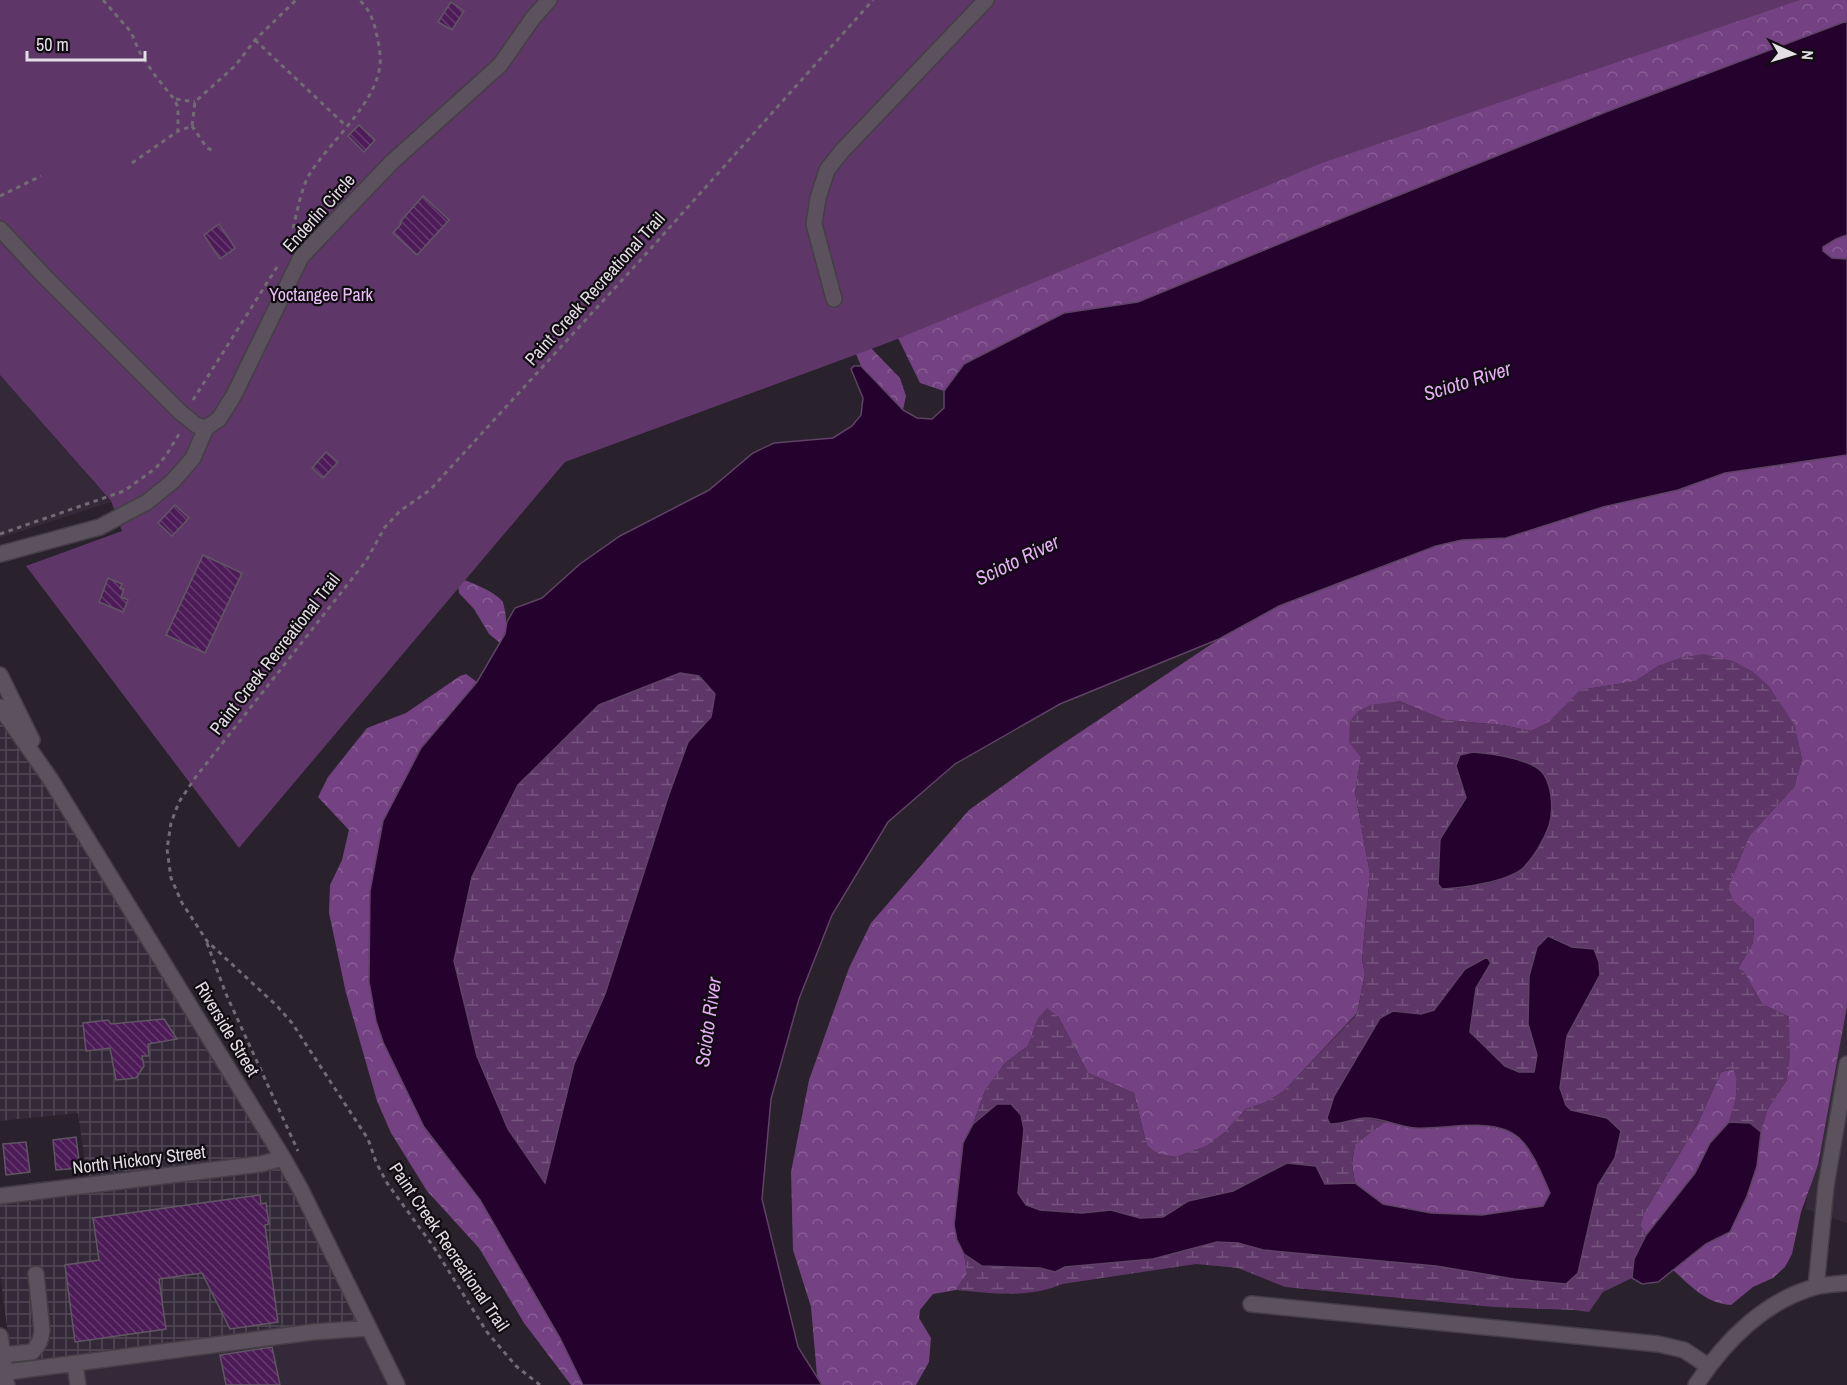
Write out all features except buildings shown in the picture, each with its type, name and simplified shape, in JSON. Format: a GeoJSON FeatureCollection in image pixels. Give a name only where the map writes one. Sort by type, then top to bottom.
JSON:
{"type":"FeatureCollection","features":[{"type":"Feature","properties":{"kind":"street","name":"Enderlin Circle"},"geometry":{"type":"LineString","coordinates":[[206,428],[219,419],[234,395],[301,257],[393,162],[500,65],[533,18],[549,0]]}},
{"type":"Feature","properties":{"kind":"street"},"geometry":{"type":"LineString","coordinates":[[834,299],[814,224],[818,198],[827,170],[842,151],[986,0]]}},
{"type":"Feature","properties":{"kind":"street"},"geometry":{"type":"LineString","coordinates":[[0,229],[180,412],[196,425],[206,428],[193,458],[172,481],[147,502],[100,527],[0,554]]}},
{"type":"Feature","properties":{"kind":"street"},"geometry":{"type":"LineString","coordinates":[[0,675],[51,780]]}},
{"type":"Feature","properties":{"kind":"street","name":"Riverside Street"},"geometry":{"type":"LineString","coordinates":[[0,707],[51,780],[283,1158],[397,1385]]}},
{"type":"Feature","properties":{"kind":"street"},"geometry":{"type":"LineString","coordinates":[[1816,1287],[1826,1186],[1847,1064]]}},
{"type":"Feature","properties":{"kind":"street","name":"North Hickory Street"},"geometry":{"type":"LineString","coordinates":[[0,1196],[261,1164],[283,1158]]}},
{"type":"Feature","properties":{"kind":"street"},"geometry":{"type":"LineString","coordinates":[[2,1355],[32,1352],[39,1346],[42,1330],[36,1274]]}},
{"type":"Feature","properties":{"kind":"street"},"geometry":{"type":"LineString","coordinates":[[1696,1385],[1727,1343],[1752,1320],[1782,1300],[1816,1287],[1847,1283]]}},
{"type":"Feature","properties":{"kind":"street"},"geometry":{"type":"LineString","coordinates":[[1251,1304],[1658,1344],[1684,1350],[1708,1366]]}},
{"type":"Feature","properties":{"kind":"street"},"geometry":{"type":"LineString","coordinates":[[0,1336],[4,1377],[75,1364],[313,1332],[369,1328]]}},
{"type":"Feature","properties":{"kind":"street"},"geometry":{"type":"LineString","coordinates":[[75,1364],[78,1385]]}},
{"type":"Feature","properties":{"kind":"path"},"geometry":{"type":"LineString","coordinates":[[103,0],[131,32],[145,60],[174,99],[178,107],[178,131]]}},
{"type":"Feature","properties":{"kind":"path"},"geometry":{"type":"LineString","coordinates":[[214,152],[207,148],[192,126],[195,102],[235,66],[255,40],[296,0]]}},
{"type":"Feature","properties":{"kind":"path"},"geometry":{"type":"LineString","coordinates":[[293,228],[307,178],[369,99],[375,86],[380,63],[374,23],[359,0]]}},
{"type":"Feature","properties":{"kind":"path","name":"Paint Creek Recreational Trail"},"geometry":{"type":"LineString","coordinates":[[540,1385],[516,1366],[487,1332],[433,1246],[387,1183],[368,1139],[292,1023],[277,1006],[207,941],[182,903],[171,878],[167,849],[171,824],[179,802],[195,777],[366,561],[384,527],[400,511],[430,490],[645,255],[873,0]]}},
{"type":"Feature","properties":{"kind":"path"},"geometry":{"type":"LineString","coordinates":[[255,40],[346,126]]}},
{"type":"Feature","properties":{"kind":"path"},"geometry":{"type":"LineString","coordinates":[[174,99],[195,102]]}},
{"type":"Feature","properties":{"kind":"path"},"geometry":{"type":"LineString","coordinates":[[132,163],[178,131],[192,126]]}},
{"type":"Feature","properties":{"kind":"path"},"geometry":{"type":"LineString","coordinates":[[0,196],[41,176]]}},
{"type":"Feature","properties":{"kind":"path"},"geometry":{"type":"LineString","coordinates":[[193,400],[277,267]]}},
{"type":"Feature","properties":{"kind":"path"},"geometry":{"type":"LineString","coordinates":[[0,534],[124,491],[156,468],[179,434]]}},
{"type":"Feature","properties":{"kind":"path"},"geometry":{"type":"LineString","coordinates":[[207,941],[226,994],[300,1154]]}},
{"type":"Feature","properties":{"kind":"shaded area"},"geometry":{"type":"Polygon","coordinates":[[[0,375],[111,502],[0,538],[0,375]]]}},
{"type":"Feature","properties":{"kind":"shaded area"},"geometry":{"type":"Polygon","coordinates":[[[0,697],[55,775],[371,1320],[12,1364],[0,1274],[0,1187],[87,1176],[78,1113],[0,1121],[0,697]]]}},
{"type":"Feature","properties":{"kind":"shaded area"},"geometry":{"type":"Polygon","coordinates":[[[1847,977],[1847,1223],[1805,1209],[1847,977]]]}},
{"type":"Feature","properties":{"kind":"shaded area"},"geometry":{"type":"Polygon","coordinates":[[[371,1320],[404,1385],[0,1385],[0,1365],[371,1320]]]}},
{"type":"Feature","properties":{"kind":"green space","name":"Yoctangee Park"},"geometry":{"type":"Polygon","coordinates":[[[0,0],[1800,0],[1322,163],[890,342],[565,462],[239,848],[26,566],[122,531],[111,501],[0,375],[0,0]]]}},
{"type":"Feature","properties":{"kind":"green space"},"geometry":{"type":"Polygon","coordinates":[[[1682,0],[1847,0],[1847,21],[1611,110],[1138,302],[1064,313],[964,364],[944,391],[920,383],[899,340],[875,313],[1682,0]]]}},
{"type":"Feature","properties":{"kind":"green space"},"geometry":{"type":"Polygon","coordinates":[[[1847,235],[1847,259],[1832,258],[1823,251],[1823,247],[1847,235]]]}},
{"type":"Feature","properties":{"kind":"green space"},"geometry":{"type":"Polygon","coordinates":[[[869,346],[900,378],[906,396],[903,410],[861,366],[854,349],[869,346]]]}},
{"type":"Feature","properties":{"kind":"green space"},"geometry":{"type":"Polygon","coordinates":[[[1847,455],[1847,1006],[1818,1165],[1801,1212],[1792,1254],[1785,1267],[1773,1278],[1753,1287],[1731,1305],[1706,1297],[1692,1288],[1673,1270],[1706,1244],[1730,1232],[1747,1196],[1757,1166],[1761,1132],[1767,1110],[1787,1080],[1789,1017],[1762,1004],[1744,972],[1738,969],[1753,943],[1754,920],[1733,901],[1728,888],[1749,836],[1794,787],[1802,759],[1794,726],[1660,665],[1636,681],[1581,690],[1548,723],[1531,731],[1502,725],[1445,720],[1399,701],[1361,758],[1355,792],[1370,874],[1362,960],[1365,974],[1357,1013],[1283,1092],[1264,1103],[1246,1109],[1224,1133],[1207,1146],[1176,1157],[1158,1154],[1147,1146],[1134,1093],[1088,1073],[1058,1016],[1038,1019],[1028,1046],[1005,1063],[985,1091],[973,1124],[963,1143],[957,1240],[964,1254],[967,1273],[956,1290],[933,1294],[920,1310],[919,1318],[931,1338],[929,1362],[916,1385],[822,1385],[817,1376],[811,1307],[793,1250],[791,1172],[809,1080],[849,968],[871,923],[969,810],[1046,755],[1219,639],[1279,606],[1436,546],[1462,540],[1506,538],[1603,507],[1678,490],[1725,473],[1847,455]]]}},
{"type":"Feature","properties":{"kind":"green space"},"geometry":{"type":"Polygon","coordinates":[[[460,579],[489,591],[503,602],[506,628],[500,643],[489,634],[474,609],[459,593],[460,579]]]}},
{"type":"Feature","properties":{"kind":"green space"},"geometry":{"type":"Polygon","coordinates":[[[1704,654],[1733,661],[1752,671],[1769,686],[1795,726],[1802,759],[1794,787],[1749,836],[1728,888],[1733,901],[1754,920],[1753,943],[1738,969],[1744,972],[1762,1004],[1789,1017],[1790,1057],[1787,1080],[1767,1110],[1761,1132],[1750,1123],[1729,1122],[1736,1096],[1735,1075],[1733,1069],[1721,1072],[1698,1123],[1644,1213],[1640,1225],[1646,1235],[1634,1259],[1632,1278],[1603,1292],[1589,1312],[1494,1307],[1285,1287],[1238,1268],[1196,1264],[1062,1284],[1036,1292],[996,1293],[956,1290],[967,1273],[964,1254],[982,1266],[1040,1268],[1055,1272],[1065,1267],[1153,1259],[1217,1242],[1238,1243],[1263,1250],[1436,1266],[1514,1279],[1578,1273],[1598,1185],[1615,1158],[1607,1118],[1571,1110],[1566,1105],[1560,1088],[1567,1036],[1600,975],[1594,949],[1572,947],[1548,936],[1528,1024],[1537,1055],[1534,1072],[1519,1072],[1505,1066],[1470,1032],[1476,988],[1491,963],[1465,969],[1434,1010],[1421,1014],[1393,1011],[1337,1124],[1365,1118],[1385,1122],[1355,1144],[1352,1164],[1355,1183],[1325,1184],[1287,1163],[1233,1191],[1188,1201],[1163,1217],[1140,1218],[1111,1210],[1082,1213],[1040,1210],[1026,1205],[1018,1193],[1024,1129],[997,1104],[973,1124],[985,1091],[1005,1063],[1028,1046],[1038,1018],[1047,1008],[1058,1016],[1088,1073],[1134,1093],[1147,1146],[1158,1154],[1176,1157],[1207,1146],[1224,1133],[1246,1109],[1264,1103],[1283,1092],[1357,1014],[1365,974],[1362,960],[1370,874],[1355,792],[1361,758],[1349,742],[1350,721],[1358,711],[1370,705],[1399,701],[1445,720],[1502,725],[1531,731],[1548,723],[1580,690],[1636,681],[1660,665],[1683,657],[1704,654]],[[1473,752],[1466,798],[1440,839],[1457,889],[1494,882],[1521,869],[1537,768],[1502,755],[1473,752]]]}},
{"type":"Feature","properties":{"kind":"green space"},"geometry":{"type":"Polygon","coordinates":[[[680,673],[699,676],[715,694],[711,717],[688,742],[605,994],[574,1064],[546,1183],[508,1129],[477,1056],[454,961],[472,877],[518,785],[599,705],[680,673]]]}},
{"type":"Feature","properties":{"kind":"green space"},"geometry":{"type":"Polygon","coordinates":[[[466,674],[477,682],[421,748],[370,891],[369,982],[376,1021],[383,1042],[424,1127],[480,1200],[560,1338],[583,1385],[571,1385],[524,1323],[479,1248],[427,1191],[391,1133],[377,1101],[346,993],[329,913],[330,885],[342,860],[349,830],[318,797],[328,777],[367,728],[406,713],[466,674]]]}},
{"type":"Feature","properties":{"kind":"green space"},"geometry":{"type":"Polygon","coordinates":[[[1734,1069],[1737,1076],[1736,1099],[1729,1122],[1710,1143],[1695,1173],[1646,1235],[1640,1225],[1644,1213],[1698,1123],[1721,1072],[1734,1069]]]}},
{"type":"Feature","properties":{"kind":"green space"},"geometry":{"type":"Polygon","coordinates":[[[1385,1122],[1417,1128],[1487,1126],[1512,1133],[1530,1152],[1551,1193],[1543,1206],[1482,1215],[1431,1213],[1383,1204],[1355,1183],[1352,1164],[1355,1144],[1385,1122]]]}},
{"type":"Feature","properties":{"kind":"water","name":"Scioto River"},"geometry":{"type":"Polygon","coordinates":[[[1847,21],[1847,235],[1823,247],[1823,251],[1832,258],[1847,259],[1847,455],[1725,473],[1678,490],[1603,507],[1506,538],[1462,540],[1436,546],[1279,606],[1219,639],[1060,704],[955,764],[888,822],[832,915],[799,999],[771,1099],[762,1199],[798,1347],[822,1385],[583,1385],[560,1338],[480,1200],[424,1127],[383,1042],[376,1021],[369,982],[370,891],[383,821],[421,748],[477,682],[505,634],[507,622],[515,608],[542,598],[580,564],[620,536],[709,490],[753,453],[774,443],[833,438],[852,426],[861,415],[863,398],[851,369],[854,366],[861,366],[903,410],[917,418],[932,419],[944,408],[944,391],[964,364],[1064,313],[1138,302],[1611,110],[1847,21]],[[680,673],[599,705],[518,785],[472,877],[454,961],[477,1056],[508,1129],[545,1183],[574,1064],[605,994],[668,797],[688,742],[711,717],[715,694],[699,676],[680,673]]]}},
{"type":"Feature","properties":{"kind":"water"},"geometry":{"type":"Polygon","coordinates":[[[1473,752],[1513,758],[1536,767],[1542,772],[1551,794],[1551,819],[1541,843],[1530,860],[1515,874],[1472,886],[1442,889],[1438,884],[1440,839],[1466,798],[1456,766],[1460,755],[1473,752]]]}},
{"type":"Feature","properties":{"kind":"water"},"geometry":{"type":"Polygon","coordinates":[[[1548,936],[1572,947],[1594,949],[1599,962],[1600,975],[1567,1036],[1560,1088],[1566,1105],[1571,1110],[1607,1118],[1621,1131],[1615,1158],[1598,1185],[1578,1273],[1566,1284],[1514,1279],[1436,1266],[1263,1250],[1238,1243],[1217,1242],[1153,1259],[1065,1267],[1055,1272],[1040,1268],[982,1266],[964,1254],[957,1240],[954,1225],[963,1143],[973,1124],[997,1104],[1011,1104],[1021,1115],[1024,1129],[1018,1193],[1026,1205],[1040,1210],[1082,1213],[1111,1210],[1140,1218],[1163,1217],[1188,1201],[1233,1191],[1287,1163],[1316,1166],[1325,1184],[1355,1183],[1383,1204],[1431,1213],[1482,1215],[1543,1206],[1550,1193],[1533,1156],[1518,1137],[1508,1131],[1483,1125],[1415,1128],[1366,1118],[1330,1124],[1327,1118],[1334,1096],[1380,1018],[1393,1011],[1421,1014],[1434,1010],[1465,969],[1487,957],[1491,963],[1476,988],[1470,1032],[1505,1066],[1519,1072],[1534,1072],[1537,1055],[1528,1024],[1529,976],[1537,947],[1548,936]]]}},
{"type":"Feature","properties":{"kind":"water"},"geometry":{"type":"Polygon","coordinates":[[[1729,1122],[1750,1123],[1761,1132],[1757,1166],[1747,1196],[1730,1232],[1706,1244],[1658,1282],[1642,1284],[1632,1278],[1634,1259],[1646,1235],[1695,1173],[1710,1143],[1729,1122]]]}}]}
